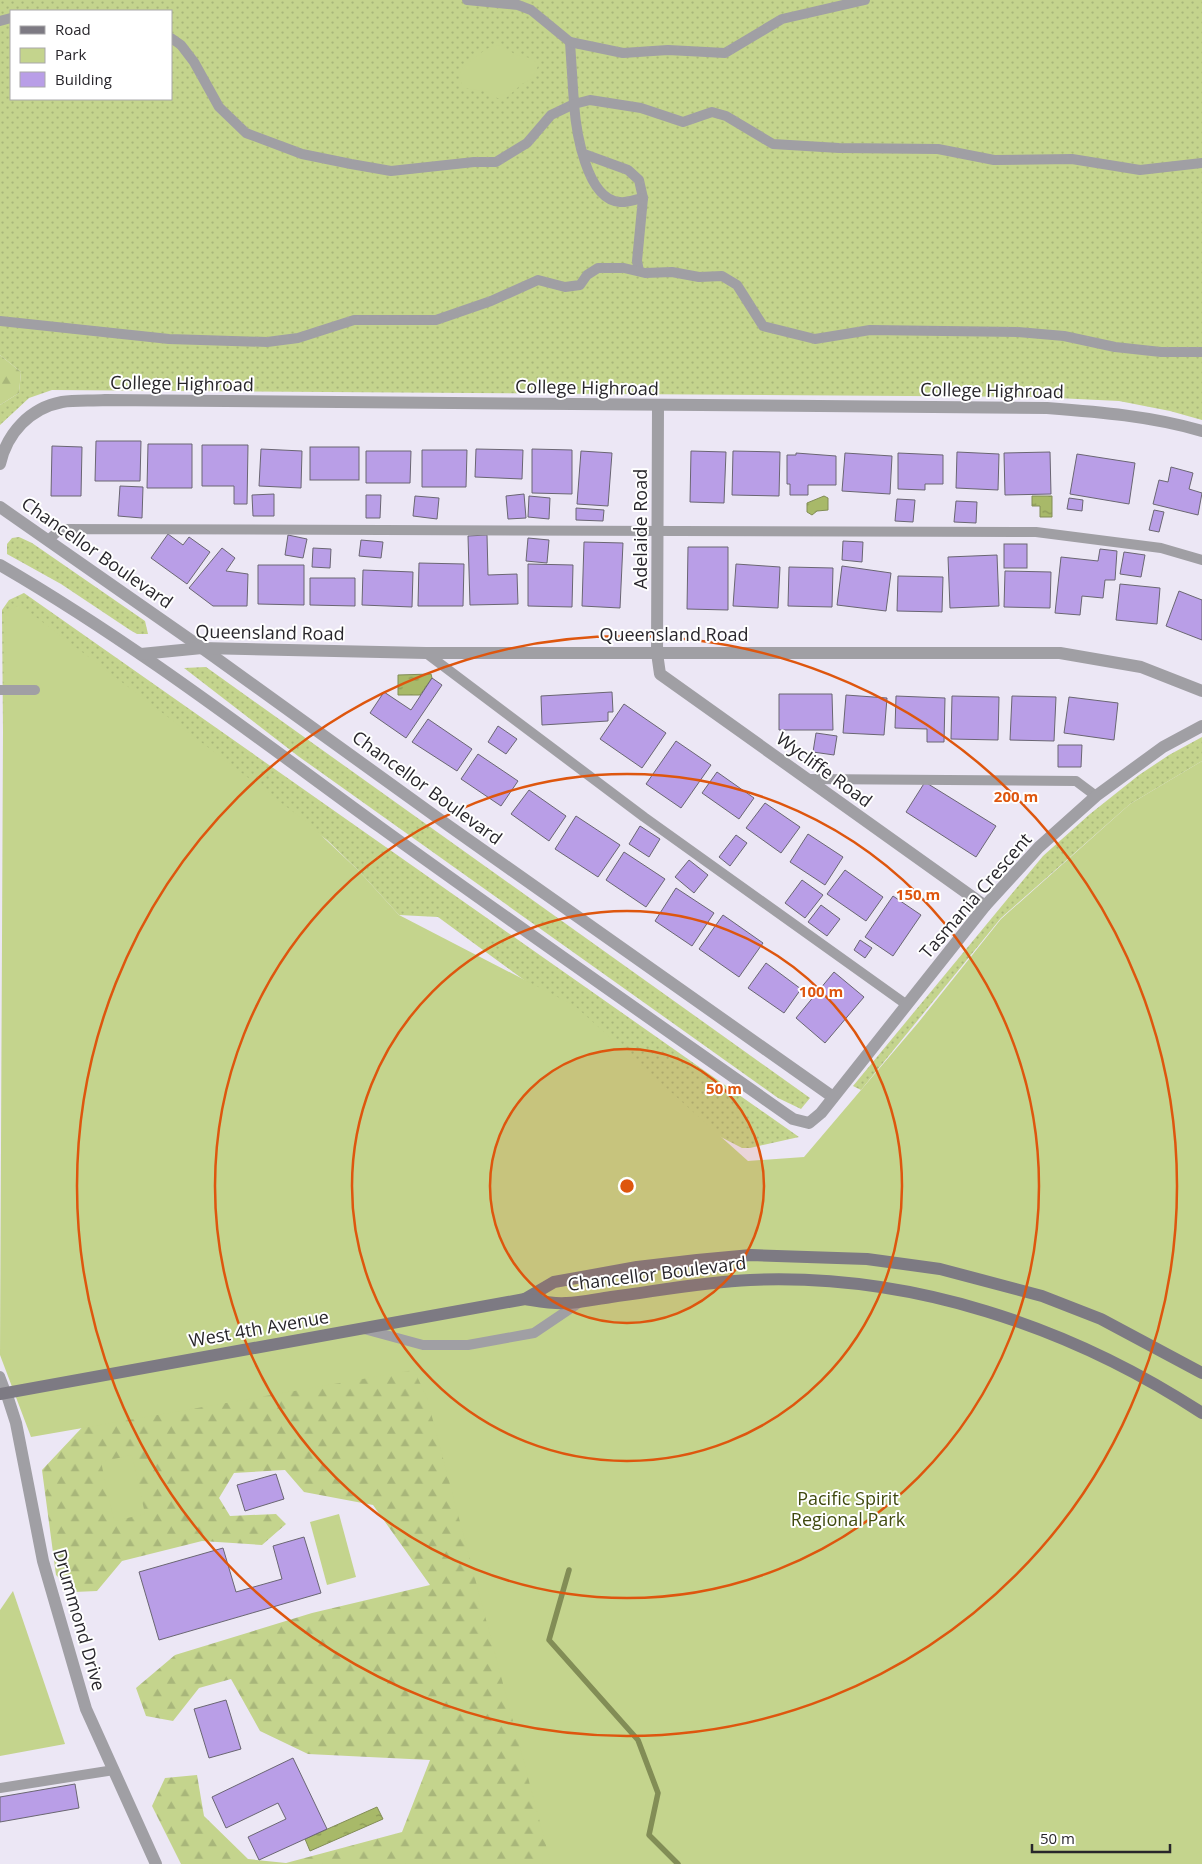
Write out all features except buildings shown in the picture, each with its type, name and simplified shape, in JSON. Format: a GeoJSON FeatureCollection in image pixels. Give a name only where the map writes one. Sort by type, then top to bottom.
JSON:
{"type":"FeatureCollection","features":[{"type":"Feature","properties":{"kind":"main road","name":"Chancellor Boulevard"},"geometry":{"type":"LineString","coordinates":[[525,1299],[554,1282],[636,1267],[751,1255],[867,1259],[940,1269],[1042,1296],[1101,1319],[1202,1373]]}},
{"type":"Feature","properties":{"kind":"main road","name":"Chancellor Boulevard"},"geometry":{"type":"LineString","coordinates":[[525,1299],[565,1304],[749,1280],[799,1280],[882,1288],[956,1302],[1031,1326],[1080,1345],[1124,1367],[1202,1413]]}},
{"type":"Feature","properties":{"kind":"main road","name":"West 4th Avenue"},"geometry":{"type":"LineString","coordinates":[[3,1393],[525,1299]]}},
{"type":"Feature","properties":{"kind":"street","name":"College Highroad"},"geometry":{"type":"LineString","coordinates":[[0,464],[3,450],[20,424],[45,407],[62,402],[124,400],[1047,408],[1116,414],[1180,424],[1202,431]]}},
{"type":"Feature","properties":{"kind":"street","name":"Adelaide Road"},"geometry":{"type":"LineString","coordinates":[[657,653],[659,530],[658,406]]}},
{"type":"Feature","properties":{"kind":"street","name":"Chancellor Boulevard"},"geometry":{"type":"LineString","coordinates":[[0,507],[202,648],[449,826],[833,1097]]}},
{"type":"Feature","properties":{"kind":"street"},"geometry":{"type":"LineString","coordinates":[[0,565],[68,604],[141,654]]}},
{"type":"Feature","properties":{"kind":"street","name":"Queensland Road"},"geometry":{"type":"LineString","coordinates":[[141,654],[202,648],[426,653],[1060,653],[1141,667],[1202,691]]}},
{"type":"Feature","properties":{"kind":"street","name":"Wycliffe Road"},"geometry":{"type":"LineString","coordinates":[[657,653],[660,674],[985,906]]}},
{"type":"Feature","properties":{"kind":"street","name":"Tasmania Crescent"},"geometry":{"type":"LineString","coordinates":[[141,654],[521,928],[793,1119],[809,1123],[833,1097],[985,906],[1039,847],[1096,796],[1163,747],[1202,726]]}},
{"type":"Feature","properties":{"kind":"street","name":"Drummond Drive"},"geometry":{"type":"LineString","coordinates":[[3,1393],[16,1423],[43,1562],[86,1709],[156,1864]]}},
{"type":"Feature","properties":{"kind":"lane"},"geometry":{"type":"LineString","coordinates":[[473,0],[518,6],[531,10],[570,42],[623,53],[668,50],[725,53],[782,19],[865,0]]}},
{"type":"Feature","properties":{"kind":"lane"},"geometry":{"type":"LineString","coordinates":[[172,39],[181,45],[194,62],[219,107],[246,133],[302,154],[391,171],[474,162],[496,162],[528,144],[551,115],[574,104],[590,100],[641,108],[683,122],[712,112],[726,116],[773,144],[839,148],[938,149],[994,160],[1072,159],[1140,170],[1202,163]]}},
{"type":"Feature","properties":{"kind":"lane"},"geometry":{"type":"LineString","coordinates":[[570,42],[577,137],[591,176],[602,195],[620,202],[643,198]]}},
{"type":"Feature","properties":{"kind":"lane"},"geometry":{"type":"LineString","coordinates":[[584,154],[628,170],[639,180],[643,198],[637,261],[639,271]]}},
{"type":"Feature","properties":{"kind":"lane"},"geometry":{"type":"LineString","coordinates":[[0,321],[169,340],[267,342],[298,338],[354,320],[436,320],[491,301],[538,280],[565,287],[580,285],[587,275],[598,268],[624,268],[639,271],[672,272],[699,277],[722,276],[737,285],[763,326],[815,339],[870,330],[1018,332],[1064,336],[1116,347],[1161,352],[1202,352]]}},
{"type":"Feature","properties":{"kind":"lane"},"geometry":{"type":"LineString","coordinates":[[48,540],[61,529],[1036,532],[1160,548],[1202,560]]}},
{"type":"Feature","properties":{"kind":"lane"},"geometry":{"type":"LineString","coordinates":[[426,653],[644,816],[907,1005]]}},
{"type":"Feature","properties":{"kind":"lane"},"geometry":{"type":"LineString","coordinates":[[0,690],[35,690]]}},
{"type":"Feature","properties":{"kind":"lane"},"geometry":{"type":"LineString","coordinates":[[806,779],[1076,781],[1096,796]]}},
{"type":"Feature","properties":{"kind":"lane"},"geometry":{"type":"LineString","coordinates":[[361,1328],[423,1345],[468,1345],[534,1332],[581,1301]]}},
{"type":"Feature","properties":{"kind":"lane","name":"Drummond Drive"},"geometry":{"type":"LineString","coordinates":[[0,1376],[3,1393]]}},
{"type":"Feature","properties":{"kind":"lane"},"geometry":{"type":"LineString","coordinates":[[0,1788],[114,1770]]}},
{"type":"Feature","properties":{"kind":"green space"},"geometry":{"type":"Polygon","coordinates":[[[0,0],[1202,0],[1202,420],[1170,411],[1119,401],[1036,397],[52,390],[29,398],[0,425],[0,405],[19,393],[21,372],[0,355],[0,0]]]}},
{"type":"Feature","properties":{"kind":"green space"},"geometry":{"type":"Polygon","coordinates":[[[499,45],[517,55],[530,58],[536,62],[538,66],[533,78],[522,84],[506,98],[497,98],[489,92],[464,88],[460,77],[462,69],[468,62],[484,51],[492,46],[499,45]]]}},
{"type":"Feature","properties":{"kind":"green space"},"geometry":{"type":"Polygon","coordinates":[[[0,355],[21,372],[19,393],[0,405],[0,355]]]}},
{"type":"Feature","properties":{"kind":"green space"},"geometry":{"type":"Polygon","coordinates":[[[19,537],[32,543],[145,621],[148,634],[137,634],[61,584],[7,554],[7,544],[12,538],[19,537]]]}},
{"type":"Feature","properties":{"kind":"green space"},"geometry":{"type":"Polygon","coordinates":[[[24,593],[799,1137],[750,1148],[742,1148],[688,1120],[546,996],[438,917],[399,915],[359,871],[327,840],[250,784],[3,732],[2,610],[9,600],[24,593]]]}},
{"type":"Feature","properties":{"kind":"green space","name":"Pacific Spirit Regional Park"},"geometry":{"type":"Polygon","coordinates":[[[20,605],[308,823],[359,871],[399,915],[575,1006],[748,1161],[804,1157],[918,1023],[1001,919],[1130,804],[1202,761],[1202,1864],[551,1864],[427,1398],[414,1370],[31,1437],[0,1355],[5,612],[20,605]]]}},
{"type":"Feature","properties":{"kind":"green space"},"geometry":{"type":"Polygon","coordinates":[[[206,667],[810,1098],[801,1109],[778,1098],[298,756],[184,668],[206,667]]]}},
{"type":"Feature","properties":{"kind":"green space"},"geometry":{"type":"Polygon","coordinates":[[[1202,737],[1202,761],[1130,804],[1001,918],[861,1090],[853,1086],[1043,856],[1090,814],[1139,775],[1169,755],[1202,737]]]}},
{"type":"Feature","properties":{"kind":"green space"},"geometry":{"type":"Polygon","coordinates":[[[407,1362],[1202,1864],[181,1864],[152,1806],[165,1778],[197,1775],[204,1816],[248,1859],[286,1863],[402,1832],[430,1760],[308,1754],[260,1731],[231,1679],[199,1688],[173,1721],[146,1716],[136,1688],[175,1655],[312,1613],[430,1585],[373,1505],[304,1492],[285,1470],[234,1473],[219,1498],[230,1516],[276,1514],[286,1524],[262,1545],[202,1541],[122,1561],[97,1591],[74,1592],[56,1575],[42,1470],[91,1418],[407,1362]]]}},
{"type":"Feature","properties":{"kind":"green space"},"geometry":{"type":"Polygon","coordinates":[[[132,1455],[145,1514],[114,1521],[101,1462],[132,1455]]]}},
{"type":"Feature","properties":{"kind":"green space"},"geometry":{"type":"Polygon","coordinates":[[[339,1514],[356,1577],[327,1585],[310,1522],[339,1514]]]}},
{"type":"Feature","properties":{"kind":"green space"},"geometry":{"type":"Polygon","coordinates":[[[13,1591],[65,1744],[0,1756],[0,1610],[13,1591]]]}},
{"type":"Feature","properties":{"kind":"water"},"geometry":{"type":"Polygon","coordinates":[[[824,496],[828,498],[828,510],[817,511],[812,515],[807,512],[807,503],[824,496]]]}},
{"type":"Feature","properties":{"kind":"water"},"geometry":{"type":"Polygon","coordinates":[[[1032,496],[1052,496],[1052,517],[1040,517],[1040,506],[1032,506],[1032,496]]]}},
{"type":"Feature","properties":{"kind":"water"},"geometry":{"type":"Polygon","coordinates":[[[431,674],[432,678],[420,695],[398,695],[398,675],[431,674]]]}},
{"type":"Feature","properties":{"kind":"water"},"geometry":{"type":"Polygon","coordinates":[[[377,1807],[383,1819],[310,1851],[305,1839],[377,1807]]]}},
{"type":"Feature","properties":{"kind":"waterway"},"geometry":{"type":"LineString","coordinates":[[569,1570],[549,1640],[638,1740],[658,1793],[649,1835],[678,1864]]}}]}
